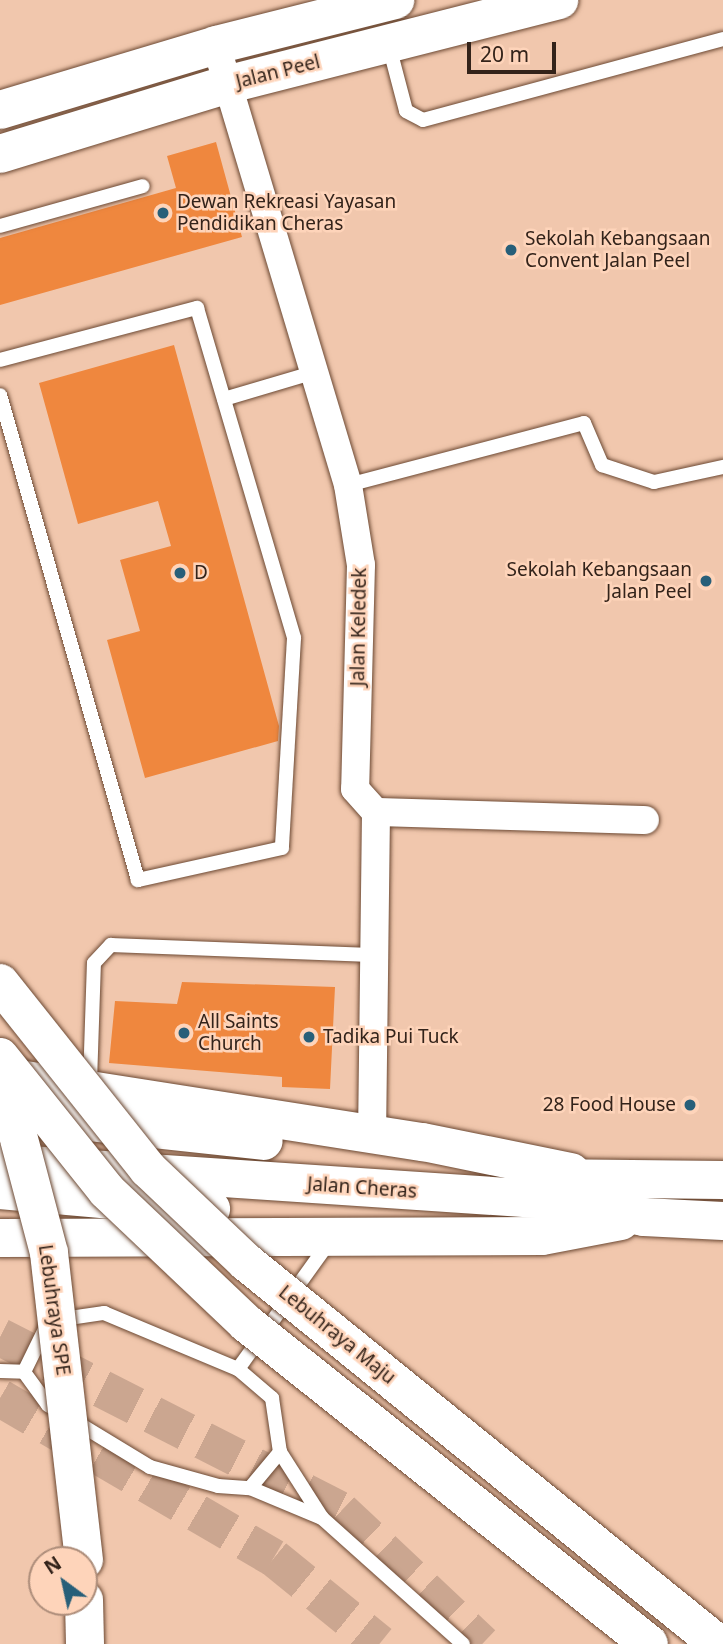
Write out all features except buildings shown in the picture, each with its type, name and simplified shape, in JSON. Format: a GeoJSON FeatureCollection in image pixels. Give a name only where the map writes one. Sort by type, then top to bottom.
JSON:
{"type":"FeatureCollection","features":[{"type":"Feature","properties":{"kind":"main road"},"geometry":{"type":"LineString","coordinates":[[0,110],[216,45],[395,0]]}},
{"type":"Feature","properties":{"kind":"main road","name":"Jalan Peel"},"geometry":{"type":"LineString","coordinates":[[0,154],[226,85],[559,0]]}},
{"type":"Feature","properties":{"kind":"main road","name":"Lebuhraya Maju"},"geometry":{"type":"LineString","coordinates":[[0,983],[148,1169],[246,1262],[718,1644]]}},
{"type":"Feature","properties":{"kind":"main road"},"geometry":{"type":"LineString","coordinates":[[0,1057],[107,1191],[246,1323],[649,1644]]}},
{"type":"Feature","properties":{"kind":"main road","name":"Lebuhraya SPE"},"geometry":{"type":"LineString","coordinates":[[0,1065],[49,1253],[81,1546]]}},
{"type":"Feature","properties":{"kind":"main road"},"geometry":{"type":"LineString","coordinates":[[0,1076],[372,1137],[424,1142],[611,1180]]}},
{"type":"Feature","properties":{"kind":"main road"},"geometry":{"type":"LineString","coordinates":[[0,1111],[149,1132],[405,1153],[611,1180]]}},
{"type":"Feature","properties":{"kind":"main road","name":"Jalan Cheras"},"geometry":{"type":"LineString","coordinates":[[0,1137],[405,1172],[611,1180],[723,1180]]}},
{"type":"Feature","properties":{"kind":"main road","name":"Lebuhraya SPE"},"geometry":{"type":"LineString","coordinates":[[0,1149],[30,1254],[62,1546]]}},
{"type":"Feature","properties":{"kind":"main road","name":"Jalan Cheras"},"geometry":{"type":"LineString","coordinates":[[0,1163],[553,1200],[644,1217],[723,1221]]}},
{"type":"Feature","properties":{"kind":"main road"},"geometry":{"type":"LineString","coordinates":[[0,1191],[235,1212],[644,1217]]}},
{"type":"Feature","properties":{"kind":"main road"},"geometry":{"type":"LineString","coordinates":[[0,1238],[542,1236],[644,1217]]}},
{"type":"Feature","properties":{"kind":"main road"},"geometry":{"type":"LineString","coordinates":[[63,1644],[64,1616]]}},
{"type":"Feature","properties":{"kind":"main road"},"geometry":{"type":"LineString","coordinates":[[84,1616],[85,1644]]}},
{"type":"Feature","properties":{"kind":"street","name":"Jalan Keledek"},"geometry":{"type":"LineString","coordinates":[[216,45],[312,373],[348,485],[361,565],[355,789],[376,812]]}},
{"type":"Feature","properties":{"kind":"street"},"geometry":{"type":"LineString","coordinates":[[372,1137],[371,955],[376,812],[645,820]]}},
{"type":"Feature","properties":{"kind":"lane"},"geometry":{"type":"LineString","coordinates":[[389,44],[406,111],[423,120],[723,39]]}},
{"type":"Feature","properties":{"kind":"lane"},"geometry":{"type":"LineString","coordinates":[[0,226],[143,186]]}},
{"type":"Feature","properties":{"kind":"lane"},"geometry":{"type":"LineString","coordinates":[[0,360],[197,308],[294,638],[282,848],[138,880],[0,395]]}},
{"type":"Feature","properties":{"kind":"lane"},"geometry":{"type":"LineString","coordinates":[[224,399],[312,373]]}},
{"type":"Feature","properties":{"kind":"lane"},"geometry":{"type":"LineString","coordinates":[[348,485],[584,423],[602,465],[654,482],[723,467]]}},
{"type":"Feature","properties":{"kind":"lane"},"geometry":{"type":"LineString","coordinates":[[89,1089],[94,963],[111,945],[371,955]]}},
{"type":"Feature","properties":{"kind":"lane"},"geometry":{"type":"LineString","coordinates":[[238,1369],[332,1237]]}},
{"type":"Feature","properties":{"kind":"lane"},"geometry":{"type":"LineString","coordinates":[[24,1372],[49,1321],[104,1314],[238,1369],[272,1398],[280,1452],[322,1518],[463,1644]]}},
{"type":"Feature","properties":{"kind":"lane"},"geometry":{"type":"LineString","coordinates":[[0,1371],[24,1372]]}},
{"type":"Feature","properties":{"kind":"lane"},"geometry":{"type":"LineString","coordinates":[[24,1372],[48,1405],[149,1467],[218,1486],[250,1488],[322,1518]]}},
{"type":"Feature","properties":{"kind":"lane"},"geometry":{"type":"LineString","coordinates":[[250,1488],[280,1452]]}},
{"type":"Feature","properties":{"kind":"tunnel"},"geometry":{"type":"LineString","coordinates":[[0,1337],[341,1511],[482,1644]]}},
{"type":"Feature","properties":{"kind":"tunnel"},"geometry":{"type":"LineString","coordinates":[[0,1398],[274,1558],[380,1644]]}},
{"type":"Feature","properties":{"kind":"place","name":"Dewan Rekreasi Yayasan Pendidikan Cheras"},"geometry":{"type":"Point","coordinates":[163,213]}},
{"type":"Feature","properties":{"kind":"place","name":"Sekolah Kebangsaan Convent Jalan Peel"},"geometry":{"type":"Point","coordinates":[511,250]}},
{"type":"Feature","properties":{"kind":"place","name":"D"},"geometry":{"type":"Point","coordinates":[180,573]}},
{"type":"Feature","properties":{"kind":"place","name":"Sekolah Kebangsaan Jalan Peel"},"geometry":{"type":"Point","coordinates":[706,581]}},
{"type":"Feature","properties":{"kind":"place","name":"All Saints Church"},"geometry":{"type":"Point","coordinates":[184,1033]}},
{"type":"Feature","properties":{"kind":"place","name":"Tadika Pui Tuck"},"geometry":{"type":"Point","coordinates":[309,1037]}},
{"type":"Feature","properties":{"kind":"place","name":"28 Food House"},"geometry":{"type":"Point","coordinates":[690,1105]}}]}
